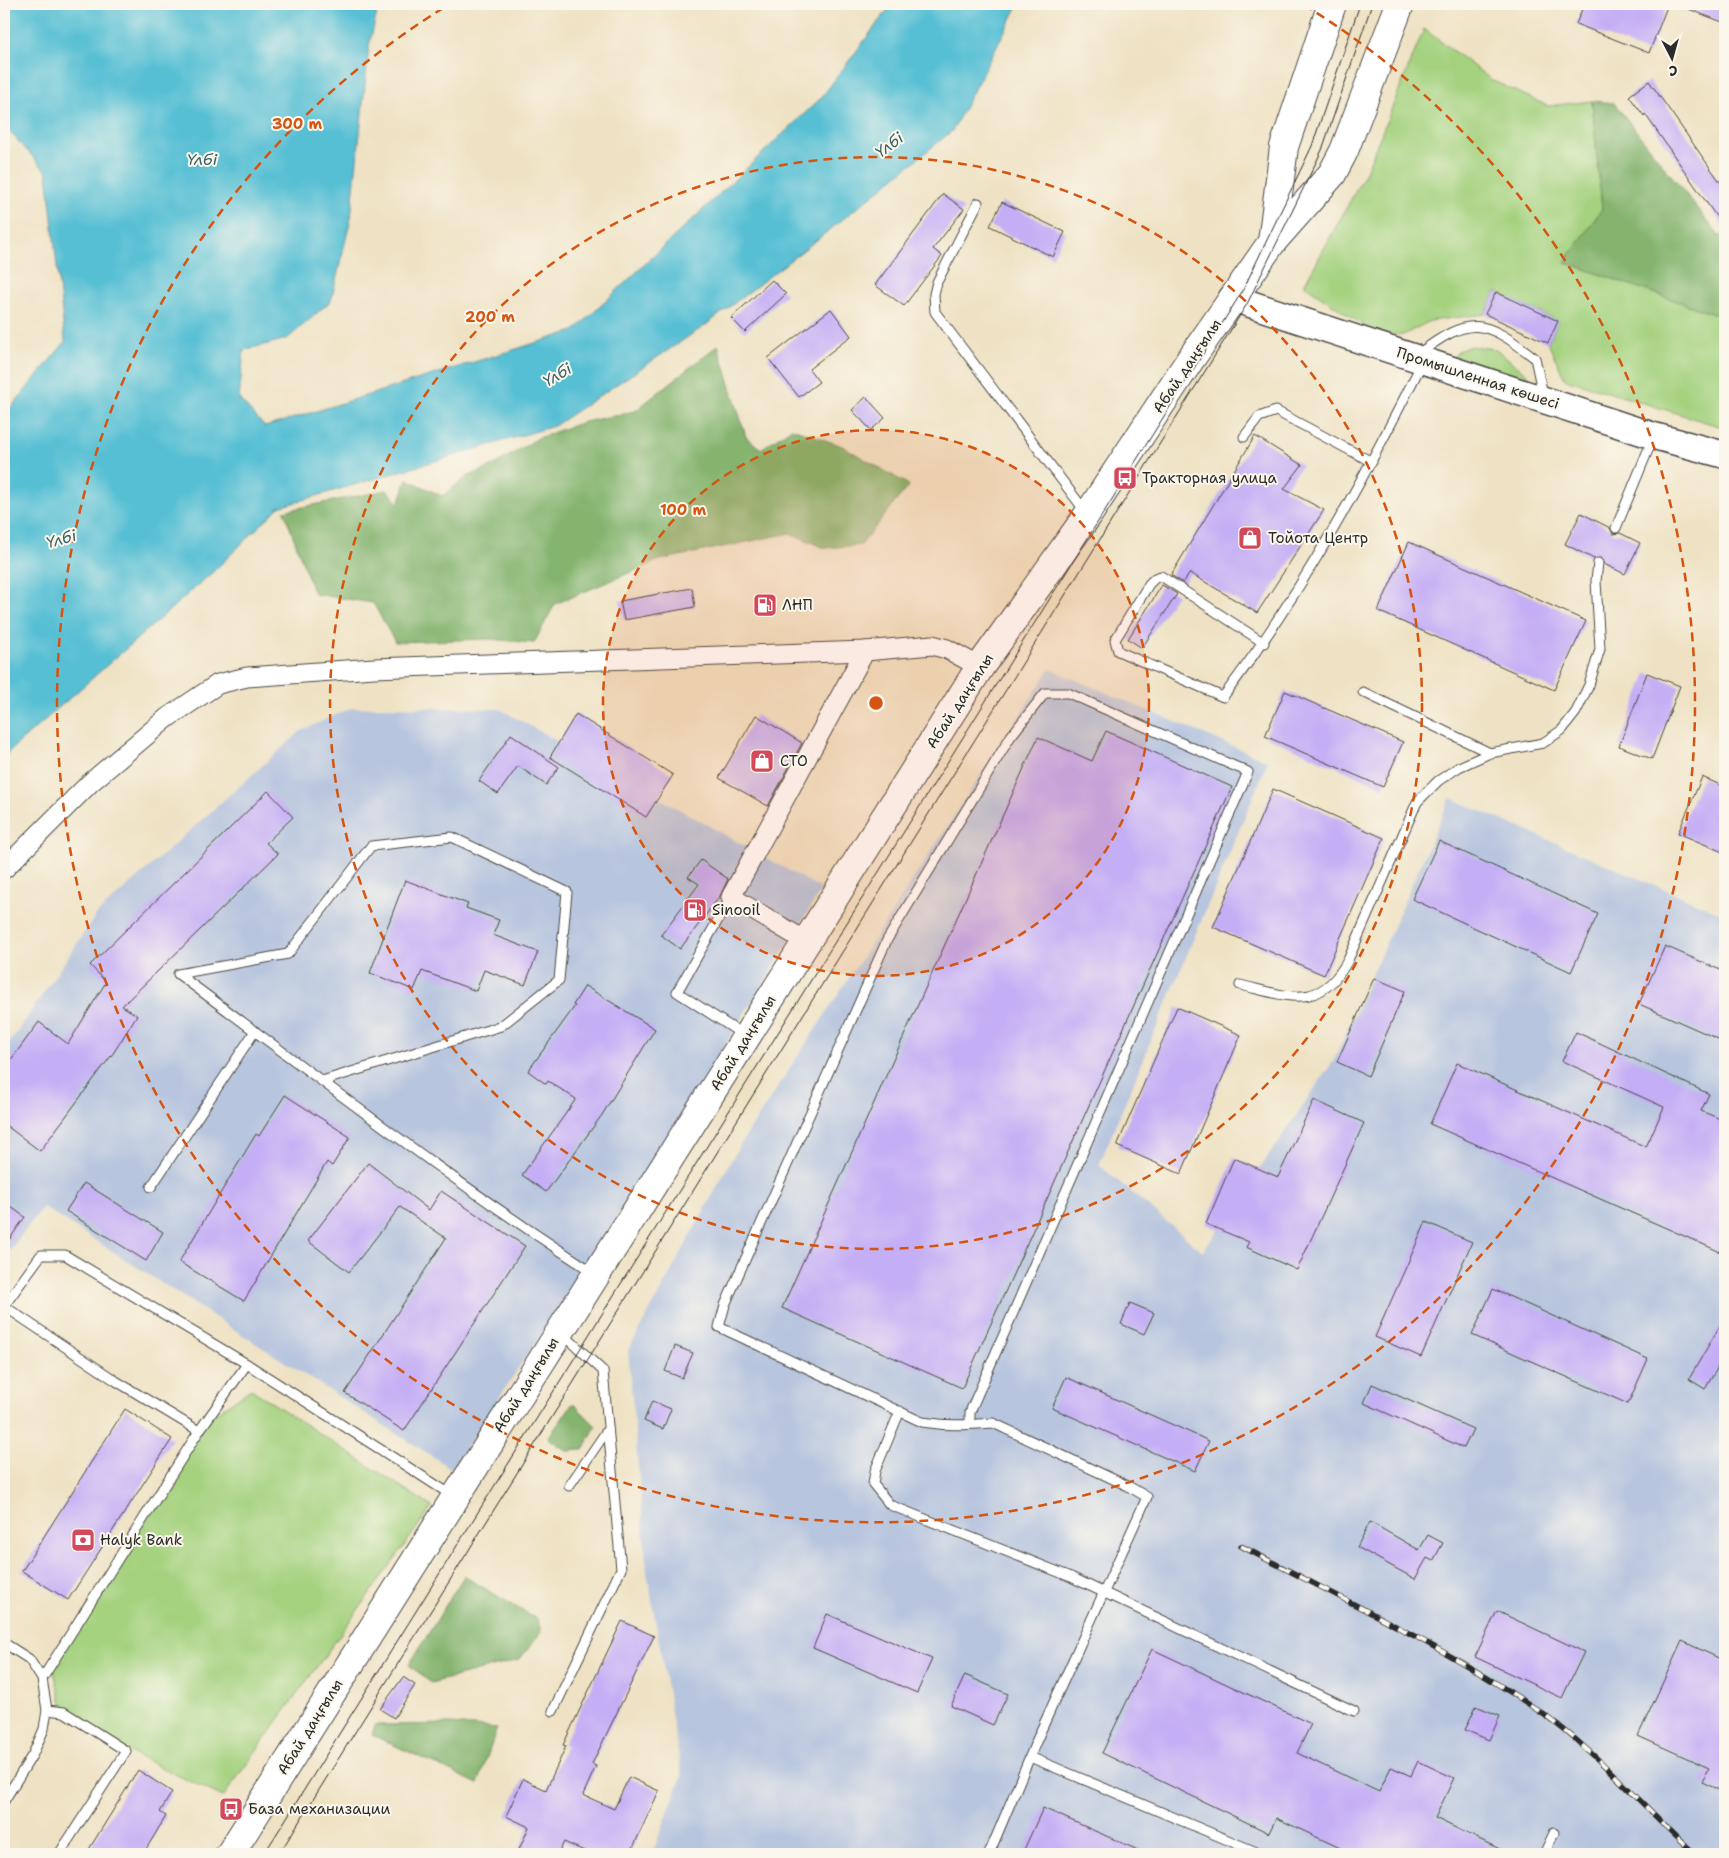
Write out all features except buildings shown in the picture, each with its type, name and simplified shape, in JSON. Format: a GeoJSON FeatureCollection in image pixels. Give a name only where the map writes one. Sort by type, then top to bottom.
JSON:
{"type":"FeatureCollection","features":[{"type":"Feature","properties":{"kind":"main road","name":"Абай даңғылы"},"geometry":{"type":"LineString","coordinates":[[1272,242],[1284,147],[1332,4]]}},
{"type":"Feature","properties":{"kind":"main road","name":"Абай даңғылы"},"geometry":{"type":"LineString","coordinates":[[230,1854],[980,667],[1088,515],[1232,298],[1272,242],[1332,174],[1344,151],[1400,4]]}},
{"type":"Feature","properties":{"kind":"main road","name":"Промышленная көшесі"},"geometry":{"type":"LineString","coordinates":[[1232,298],[1654,436],[1725,455]]}},
{"type":"Feature","properties":{"kind":"street"},"geometry":{"type":"LineString","coordinates":[[4,869],[28,842],[97,777],[167,718],[218,684],[247,677],[374,668],[866,651],[932,645],[947,649],[980,667]]}},
{"type":"Feature","properties":{"kind":"street"},"geometry":{"type":"LineString","coordinates":[[807,942],[730,897],[866,651]]}},
{"type":"Feature","properties":{"kind":"lane"},"geometry":{"type":"LineString","coordinates":[[978,203],[937,282],[934,294],[935,312],[1088,515]]}},
{"type":"Feature","properties":{"kind":"lane"},"geometry":{"type":"LineString","coordinates":[[1264,643],[1161,576],[1155,578],[1149,584],[1114,640],[1118,651],[1223,697],[1264,643],[1372,462],[1419,358],[1443,335],[1464,326],[1483,326],[1510,338],[1535,358],[1544,400]]}},
{"type":"Feature","properties":{"kind":"lane"},"geometry":{"type":"LineString","coordinates":[[1244,437],[1259,417],[1276,411],[1372,462]]}},
{"type":"Feature","properties":{"kind":"lane"},"geometry":{"type":"LineString","coordinates":[[1616,528],[1654,436]]}},
{"type":"Feature","properties":{"kind":"lane"},"geometry":{"type":"LineString","coordinates":[[1240,986],[1300,998],[1315,995],[1330,987],[1340,975],[1348,960],[1417,802],[1438,781],[1459,767],[1490,753],[1543,743],[1562,730],[1576,712],[1589,686],[1600,650],[1596,582],[1598,563]]}},
{"type":"Feature","properties":{"kind":"lane"},"geometry":{"type":"LineString","coordinates":[[1363,692],[1490,753]]}},
{"type":"Feature","properties":{"kind":"lane"},"geometry":{"type":"LineString","coordinates":[[970,1424],[970,1412],[1248,772],[1068,693],[1045,694],[1011,736],[887,940],[725,1305],[719,1328],[922,1422],[949,1426],[993,1423],[1128,1486],[1147,1497],[1030,1757],[989,1854]]}},
{"type":"Feature","properties":{"kind":"lane"},"geometry":{"type":"LineString","coordinates":[[322,1081],[501,1026],[559,980],[567,892],[452,837],[371,846],[288,954],[178,974],[322,1081],[512,1221],[596,1274]]}},
{"type":"Feature","properties":{"kind":"lane"},"geometry":{"type":"LineString","coordinates":[[730,897],[677,992],[747,1037]]}},
{"type":"Feature","properties":{"kind":"lane"},"geometry":{"type":"LineString","coordinates":[[151,1187],[255,1031]]}},
{"type":"Feature","properties":{"kind":"lane"},"geometry":{"type":"LineString","coordinates":[[199,1431],[116,1381],[4,1306],[41,1255],[65,1255],[247,1364],[456,1497]]}},
{"type":"Feature","properties":{"kind":"lane"},"geometry":{"type":"LineString","coordinates":[[553,1711],[621,1569],[602,1371],[560,1331]]}},
{"type":"Feature","properties":{"kind":"lane"},"geometry":{"type":"LineString","coordinates":[[42,1679],[199,1431],[247,1364]]}},
{"type":"Feature","properties":{"kind":"lane"},"geometry":{"type":"LineString","coordinates":[[900,1411],[875,1470],[873,1484],[890,1505],[1104,1592],[1354,1711]]}},
{"type":"Feature","properties":{"kind":"lane"},"geometry":{"type":"LineString","coordinates":[[569,1486],[608,1429]]}},
{"type":"Feature","properties":{"kind":"lane"},"geometry":{"type":"LineString","coordinates":[[4,1643],[29,1659],[42,1679],[47,1710],[44,1729],[33,1754],[7,1789],[4,1801]]}},
{"type":"Feature","properties":{"kind":"lane"},"geometry":{"type":"LineString","coordinates":[[47,1710],[64,1712],[126,1750],[59,1854]]}},
{"type":"Feature","properties":{"kind":"lane"},"geometry":{"type":"LineString","coordinates":[[1030,1757],[1261,1854]]}},
{"type":"Feature","properties":{"kind":"lane"},"geometry":{"type":"LineString","coordinates":[[1544,1854],[1554,1833]]}},
{"type":"Feature","properties":{"kind":"shaded area"},"geometry":{"type":"Polygon","coordinates":[[[1050,669],[1268,761],[1099,1165],[1203,1252],[1334,1060],[1450,798],[1725,915],[1725,1854],[652,1854],[682,1776],[647,1572],[628,1351],[738,1148],[1050,669]]]}},
{"type":"Feature","properties":{"kind":"shaded area"},"geometry":{"type":"Polygon","coordinates":[[[351,708],[500,709],[822,889],[611,1228],[452,1469],[43,1207],[4,1258],[4,1051],[97,914],[301,731],[351,708]]]}},
{"type":"Feature","properties":{"kind":"green space"},"geometry":{"type":"Polygon","coordinates":[[[1424,29],[1493,81],[1548,106],[1592,101],[1602,209],[1565,262],[1725,318],[1725,428],[1565,379],[1548,343],[1558,321],[1496,292],[1485,314],[1430,321],[1403,335],[1373,332],[1304,285],[1365,174],[1424,29]]]}},
{"type":"Feature","properties":{"kind":"green space"},"geometry":{"type":"Polygon","coordinates":[[[1592,101],[1614,103],[1719,236],[1725,234],[1725,318],[1565,262],[1602,209],[1592,101]]]}},
{"type":"Feature","properties":{"kind":"green space"},"geometry":{"type":"Polygon","coordinates":[[[718,345],[746,437],[761,449],[792,428],[842,446],[909,485],[861,545],[825,548],[790,533],[660,560],[555,604],[534,643],[489,639],[395,642],[373,603],[314,594],[284,511],[387,490],[399,503],[407,479],[442,496],[467,477],[491,467],[538,438],[580,423],[635,411],[718,345]]]}},
{"type":"Feature","properties":{"kind":"green space"},"geometry":{"type":"Polygon","coordinates":[[[1471,346],[1496,349],[1528,375],[1530,395],[1446,368],[1458,351],[1471,346]]]}},
{"type":"Feature","properties":{"kind":"green space"},"geometry":{"type":"Polygon","coordinates":[[[251,1389],[432,1507],[223,1797],[135,1755],[64,1712],[52,1663],[207,1419],[251,1389]]]}},
{"type":"Feature","properties":{"kind":"green space"},"geometry":{"type":"Polygon","coordinates":[[[573,1403],[596,1426],[583,1450],[567,1451],[548,1438],[573,1403]]]}},
{"type":"Feature","properties":{"kind":"green space"},"geometry":{"type":"Polygon","coordinates":[[[464,1576],[538,1620],[541,1632],[519,1660],[431,1683],[409,1665],[464,1576]]]}},
{"type":"Feature","properties":{"kind":"green space"},"geometry":{"type":"Polygon","coordinates":[[[451,1724],[497,1728],[478,1784],[372,1735],[375,1725],[451,1724]]]}},
{"type":"Feature","properties":{"kind":"water","name":"Үлбі"},"geometry":{"type":"Polygon","coordinates":[[[4,4],[379,4],[369,46],[351,218],[331,301],[287,339],[244,350],[239,399],[265,427],[574,331],[821,98],[892,4],[1019,4],[952,131],[827,232],[706,325],[554,426],[279,507],[214,571],[4,756],[4,416],[65,342],[47,172],[4,126],[4,4]]]}},
{"type":"Feature","properties":{"kind":"tram line"},"geometry":{"type":"LineString","coordinates":[[264,1854],[1243,290],[1312,146],[1360,4]]}},
{"type":"Feature","properties":{"kind":"tram line"},"geometry":{"type":"LineString","coordinates":[[279,1854],[1247,304],[1322,150],[1372,4]]}},
{"type":"Feature","properties":{"kind":"railway"},"geometry":{"type":"LineString","coordinates":[[1241,1546],[1428,1643],[1536,1709],[1557,1724],[1598,1760],[1695,1854]]}},
{"type":"Feature","properties":{"kind":"place","name":"Тракторная улица"},"geometry":{"type":"Point","coordinates":[1125,478]}},
{"type":"Feature","properties":{"kind":"place","name":"Тойота Центр"},"geometry":{"type":"Point","coordinates":[1250,538]}},
{"type":"Feature","properties":{"kind":"place","name":"ЛНП"},"geometry":{"type":"Point","coordinates":[765,605]}},
{"type":"Feature","properties":{"kind":"place","name":"СТО"},"geometry":{"type":"Point","coordinates":[762,761]}},
{"type":"Feature","properties":{"kind":"place","name":"Sinooil"},"geometry":{"type":"Point","coordinates":[695,910]}},
{"type":"Feature","properties":{"kind":"place","name":"Halyk Bank"},"geometry":{"type":"Point","coordinates":[83,1540]}},
{"type":"Feature","properties":{"kind":"place","name":"База механизации"},"geometry":{"type":"Point","coordinates":[231,1809]}}]}
